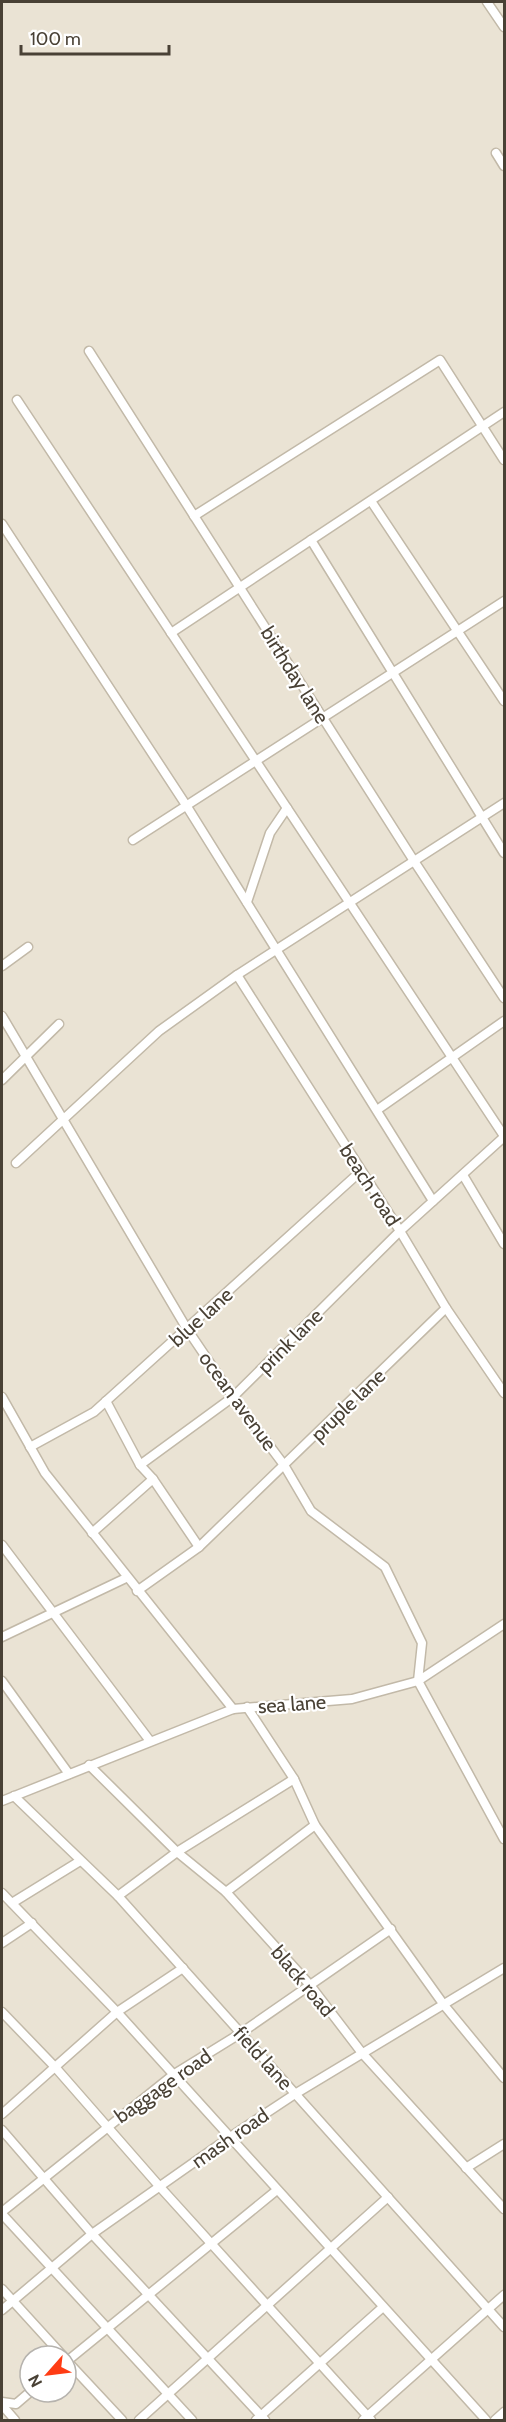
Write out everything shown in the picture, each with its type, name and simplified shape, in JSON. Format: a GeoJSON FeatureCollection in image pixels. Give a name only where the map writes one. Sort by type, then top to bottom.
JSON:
{"type":"FeatureCollection","features":[{"type":"Feature","properties":{"kind":"street"},"geometry":{"type":"LineString","coordinates":[[487,2],[504,27]]}},
{"type":"Feature","properties":{"kind":"street"},"geometry":{"type":"LineString","coordinates":[[496,153],[504,166]]}},
{"type":"Feature","properties":{"kind":"street","name":"birthday lane"},"geometry":{"type":"LineString","coordinates":[[89,351],[322,718],[504,998]]}},
{"type":"Feature","properties":{"kind":"street"},"geometry":{"type":"LineString","coordinates":[[194,516],[440,360],[504,460]]}},
{"type":"Feature","properties":{"kind":"street"},"geometry":{"type":"LineString","coordinates":[[17,399],[504,1137]]}},
{"type":"Feature","properties":{"kind":"street"},"geometry":{"type":"LineString","coordinates":[[171,633],[504,412]]}},
{"type":"Feature","properties":{"kind":"street"},"geometry":{"type":"LineString","coordinates":[[371,501],[504,701]]}},
{"type":"Feature","properties":{"kind":"street"},"geometry":{"type":"LineString","coordinates":[[2,524],[186,805],[434,1201]]}},
{"type":"Feature","properties":{"kind":"street"},"geometry":{"type":"LineString","coordinates":[[311,540],[504,854]]}},
{"type":"Feature","properties":{"kind":"street"},"geometry":{"type":"LineString","coordinates":[[133,840],[504,601]]}},
{"type":"Feature","properties":{"kind":"street"},"geometry":{"type":"LineString","coordinates":[[16,1163],[159,1031],[237,975],[504,803]]}},
{"type":"Feature","properties":{"kind":"street"},"geometry":{"type":"LineString","coordinates":[[247,902],[270,833],[287,808]]}},
{"type":"Feature","properties":{"kind":"street"},"geometry":{"type":"LineString","coordinates":[[2,966],[28,947]]}},
{"type":"Feature","properties":{"kind":"street","name":"beach road"},"geometry":{"type":"LineString","coordinates":[[237,975],[400,1231],[446,1308],[504,1394]]}},
{"type":"Feature","properties":{"kind":"street","name":"ocean avenue"},"geometry":{"type":"LineString","coordinates":[[2,1016],[187,1329],[233,1397],[284,1465],[311,1511],[385,1566],[422,1643],[418,1681]]}},
{"type":"Feature","properties":{"kind":"street"},"geometry":{"type":"LineString","coordinates":[[377,1110],[504,1020]]}},
{"type":"Feature","properties":{"kind":"street"},"geometry":{"type":"LineString","coordinates":[[2,1080],[59,1024]]}},
{"type":"Feature","properties":{"kind":"street","name":"prink lane"},"geometry":{"type":"LineString","coordinates":[[140,1465],[233,1397],[400,1231],[504,1137]]}},
{"type":"Feature","properties":{"kind":"street","name":"blue lane"},"geometry":{"type":"LineString","coordinates":[[30,1447],[94,1412],[361,1171]]}},
{"type":"Feature","properties":{"kind":"street"},"geometry":{"type":"LineString","coordinates":[[462,1175],[504,1244]]}},
{"type":"Feature","properties":{"kind":"street","name":"pruple lane"},"geometry":{"type":"LineString","coordinates":[[137,1591],[199,1547],[446,1308]]}},
{"type":"Feature","properties":{"kind":"street"},"geometry":{"type":"LineString","coordinates":[[2,1397],[45,1473],[126,1578],[233,1709]]}},
{"type":"Feature","properties":{"kind":"street"},"geometry":{"type":"LineString","coordinates":[[106,1401],[140,1465],[153,1479],[199,1547]]}},
{"type":"Feature","properties":{"kind":"street"},"geometry":{"type":"LineString","coordinates":[[92,1533],[153,1479]]}},
{"type":"Feature","properties":{"kind":"street"},"geometry":{"type":"LineString","coordinates":[[2,1545],[150,1742]]}},
{"type":"Feature","properties":{"kind":"street"},"geometry":{"type":"LineString","coordinates":[[2,1637],[126,1578]]}},
{"type":"Feature","properties":{"kind":"street"},"geometry":{"type":"LineString","coordinates":[[504,1624],[418,1681],[504,1839]]}},
{"type":"Feature","properties":{"kind":"street"},"geometry":{"type":"LineString","coordinates":[[2,1681],[69,1773]]}},
{"type":"Feature","properties":{"kind":"street","name":"sea lane"},"geometry":{"type":"LineString","coordinates":[[2,1801],[233,1709],[352,1700],[418,1681]]}},
{"type":"Feature","properties":{"kind":"street"},"geometry":{"type":"LineString","coordinates":[[247,1707],[294,1779],[315,1825],[392,1929],[444,2005],[504,2078]]}},
{"type":"Feature","properties":{"kind":"street","name":"black road"},"geometry":{"type":"LineString","coordinates":[[89,1765],[177,1852],[226,1892],[310,1985],[362,2054],[504,2209]]}},
{"type":"Feature","properties":{"kind":"street"},"geometry":{"type":"LineString","coordinates":[[118,1896],[177,1852],[294,1779]]}},
{"type":"Feature","properties":{"kind":"street","name":"field lane"},"geometry":{"type":"LineString","coordinates":[[14,1796],[118,1896],[504,2327]]}},
{"type":"Feature","properties":{"kind":"street"},"geometry":{"type":"LineString","coordinates":[[226,1892],[315,1825]]}},
{"type":"Feature","properties":{"kind":"street"},"geometry":{"type":"LineString","coordinates":[[12,1903],[80,1861]]}},
{"type":"Feature","properties":{"kind":"street"},"geometry":{"type":"LineString","coordinates":[[2,1893],[117,2012],[486,2421]]}},
{"type":"Feature","properties":{"kind":"street"},"geometry":{"type":"LineString","coordinates":[[2,1944],[32,1923]]}},
{"type":"Feature","properties":{"kind":"street","name":"baggage road"},"geometry":{"type":"LineString","coordinates":[[2,2213],[173,2075],[241,2033],[392,1929]]}},
{"type":"Feature","properties":{"kind":"street"},"geometry":{"type":"LineString","coordinates":[[2,2114],[117,2012],[183,1968]]}},
{"type":"Feature","properties":{"kind":"street","name":"mash road"},"geometry":{"type":"LineString","coordinates":[[2,2310],[92,2234],[230,2137],[295,2094],[504,1968]]}},
{"type":"Feature","properties":{"kind":"street"},"geometry":{"type":"LineString","coordinates":[[2,2012],[55,2067],[367,2419],[504,2295]]}},
{"type":"Feature","properties":{"kind":"street"},"geometry":{"type":"LineString","coordinates":[[2,2130],[92,2234],[150,2295],[260,2419],[383,2307]]}},
{"type":"Feature","properties":{"kind":"street"},"geometry":{"type":"LineString","coordinates":[[466,2168],[504,2144]]}},
{"type":"Feature","properties":{"kind":"street"},"geometry":{"type":"LineString","coordinates":[[78,2351],[109,2329],[277,2190]]}},
{"type":"Feature","properties":{"kind":"street"},"geometry":{"type":"LineString","coordinates":[[139,2421],[207,2358],[332,2250],[388,2197]]}},
{"type":"Feature","properties":{"kind":"street"},"geometry":{"type":"LineString","coordinates":[[2,2213],[192,2421]]}},
{"type":"Feature","properties":{"kind":"street"},"geometry":{"type":"LineString","coordinates":[[2,2289],[51,2344]]}},
{"type":"Feature","properties":{"kind":"street"},"geometry":{"type":"LineString","coordinates":[[78,2373],[122,2421]]}},
{"type":"Feature","properties":{"kind":"street"},"geometry":{"type":"LineString","coordinates":[[2,2404],[18,2402]]}},
{"type":"Feature","properties":{"kind":"street"},"geometry":{"type":"LineString","coordinates":[[2,2404],[15,2421]]}},
{"type":"Feature","properties":{"kind":"street"},"geometry":{"type":"LineString","coordinates":[[495,2421],[504,2412]]}},
{"type":"Feature","properties":{"kind":"shaded area"},"geometry":{"type":"Polygon","coordinates":[[[2,2],[504,2],[504,2420],[2,2420],[2,2]]]}}]}
